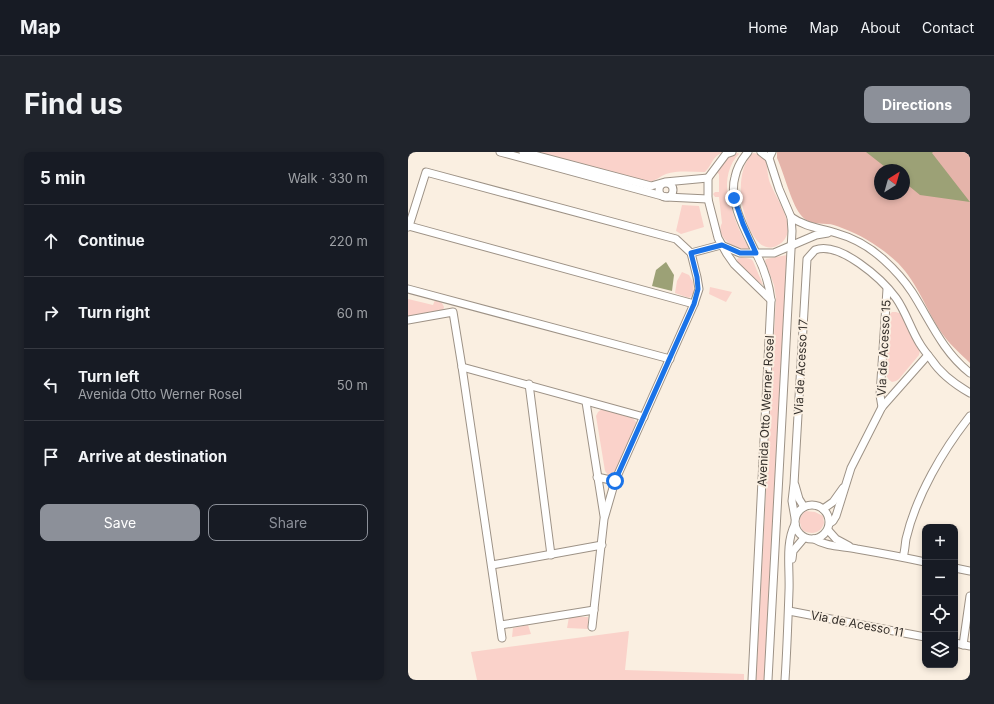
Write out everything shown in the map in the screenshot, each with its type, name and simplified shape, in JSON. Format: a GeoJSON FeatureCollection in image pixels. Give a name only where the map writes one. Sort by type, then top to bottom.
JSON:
{"type":"FeatureCollection","features":[{"type":"Feature","properties":{"kind":"street"},"geometry":{"type":"LineString","coordinates":[[500,152],[666,197],[708,199]]}},
{"type":"Feature","properties":{"kind":"street"},"geometry":{"type":"LineString","coordinates":[[523,152],[651,186],[666,182],[708,178]]}},
{"type":"Feature","properties":{"kind":"street"},"geometry":{"type":"LineString","coordinates":[[732,152],[726,154],[708,178],[708,199],[718,238],[734,264],[771,300]]}},
{"type":"Feature","properties":{"kind":"street","name":"Avenida Otto Werner Rosel"},"geometry":{"type":"LineString","coordinates":[[748,152],[742,159],[734,178],[734,198],[745,229],[769,285],[771,300],[752,680]]}},
{"type":"Feature","properties":{"kind":"street"},"geometry":{"type":"LineString","coordinates":[[761,152],[770,155]]}},
{"type":"Feature","properties":{"kind":"street","name":"Avenida Otto Werner Rosel"},"geometry":{"type":"LineString","coordinates":[[768,680],[792,244],[790,217],[779,189],[770,155]]}},
{"type":"Feature","properties":{"kind":"street"},"geometry":{"type":"LineString","coordinates":[[592,627],[604,519],[615,481],[694,304],[698,289],[697,277],[691,253],[676,238],[426,172],[409,227],[694,304]]}},
{"type":"Feature","properties":{"kind":"street"},"geometry":{"type":"LineString","coordinates":[[666,182],[662,184],[660,188],[661,194],[666,197]]}},
{"type":"Feature","properties":{"kind":"street"},"geometry":{"type":"LineString","coordinates":[[790,217],[803,224],[836,233],[862,244],[884,260],[911,291],[942,344],[970,373]]}},
{"type":"Feature","properties":{"kind":"street"},"geometry":{"type":"LineString","coordinates":[[691,253],[722,245],[740,253],[774,253],[816,235],[836,233]]}},
{"type":"Feature","properties":{"kind":"street","name":"Via de Acesso 17"},"geometry":{"type":"LineString","coordinates":[[785,680],[790,534],[795,521],[792,501],[808,259],[815,250],[824,248],[844,255],[862,265],[887,289]]}},
{"type":"Feature","properties":{"kind":"street"},"geometry":{"type":"LineString","coordinates":[[408,288],[670,359]]}},
{"type":"Feature","properties":{"kind":"street"},"geometry":{"type":"LineString","coordinates":[[887,289],[900,305],[920,344],[936,366],[949,378],[970,393]]}},
{"type":"Feature","properties":{"kind":"street","name":"Via de Acesso 15"},"geometry":{"type":"LineString","coordinates":[[882,407],[880,395],[887,289]]}},
{"type":"Feature","properties":{"kind":"street"},"geometry":{"type":"LineString","coordinates":[[452,300],[502,638]]}},
{"type":"Feature","properties":{"kind":"street"},"geometry":{"type":"LineString","coordinates":[[408,320],[453,312]]}},
{"type":"Feature","properties":{"kind":"street","name":"Via de Acesso 15"},"geometry":{"type":"LineString","coordinates":[[829,526],[836,516],[846,482],[858,454],[882,407],[928,355]]}},
{"type":"Feature","properties":{"kind":"street"},"geometry":{"type":"LineString","coordinates":[[462,367],[529,384],[586,402],[644,417]]}},
{"type":"Feature","properties":{"kind":"street"},"geometry":{"type":"LineString","coordinates":[[529,384],[551,555]]}},
{"type":"Feature","properties":{"kind":"street"},"geometry":{"type":"LineString","coordinates":[[586,402],[604,519]]}},
{"type":"Feature","properties":{"kind":"street"},"geometry":{"type":"LineString","coordinates":[[903,557],[908,533],[924,490],[946,449],[970,416]]}},
{"type":"Feature","properties":{"kind":"street"},"geometry":{"type":"LineString","coordinates":[[597,477],[615,481]]}},
{"type":"Feature","properties":{"kind":"street","name":"Via de Acesso 15"},"geometry":{"type":"LineString","coordinates":[[823,509],[833,502],[846,482]]}},
{"type":"Feature","properties":{"kind":"street","name":"Via de Acesso 17"},"geometry":{"type":"LineString","coordinates":[[794,484],[804,506]]}},
{"type":"Feature","properties":{"kind":"street"},"geometry":{"type":"LineString","coordinates":[[814,539],[824,534],[829,526],[829,517],[823,509],[814,505],[804,506],[800,509],[795,521],[796,529],[804,538],[814,539],[820,543],[922,561]]}},
{"type":"Feature","properties":{"kind":"street"},"geometry":{"type":"LineString","coordinates":[[829,526],[839,541],[854,548]]}},
{"type":"Feature","properties":{"kind":"street","name":"Via de Acesso 17"},"geometry":{"type":"LineString","coordinates":[[790,566],[794,551],[804,538]]}},
{"type":"Feature","properties":{"kind":"street"},"geometry":{"type":"LineString","coordinates":[[492,565],[602,545]]}},
{"type":"Feature","properties":{"kind":"street"},"geometry":{"type":"LineString","coordinates":[[958,569],[970,571]]}},
{"type":"Feature","properties":{"kind":"street"},"geometry":{"type":"LineString","coordinates":[[966,645],[970,596]]}},
{"type":"Feature","properties":{"kind":"street"},"geometry":{"type":"LineString","coordinates":[[501,625],[594,610]]}},
{"type":"Feature","properties":{"kind":"street","name":"Via de Acesso 11"},"geometry":{"type":"LineString","coordinates":[[788,611],[922,636]]}},
{"type":"Feature","properties":{"kind":"shaded area"},"geometry":{"type":"Polygon","coordinates":[[[538,152],[723,152],[714,159],[705,172],[671,173],[649,182],[538,152]]]}},
{"type":"Feature","properties":{"kind":"shaded area"},"geometry":{"type":"Polygon","coordinates":[[[777,152],[970,152],[970,363],[944,336],[935,323],[917,288],[905,271],[892,257],[872,242],[857,234],[833,225],[806,220],[800,214],[777,158],[777,152]]]}},
{"type":"Feature","properties":{"kind":"shaded area"},"geometry":{"type":"Polygon","coordinates":[[[866,152],[933,152],[932,153],[970,202],[920,195],[910,187],[910,164],[881,164],[866,152]]]}},
{"type":"Feature","properties":{"kind":"shaded area"},"geometry":{"type":"Polygon","coordinates":[[[753,153],[760,154],[765,159],[773,191],[784,212],[788,224],[785,239],[778,245],[770,248],[763,246],[756,240],[751,232],[742,203],[742,173],[746,162],[753,153]]]}},
{"type":"Feature","properties":{"kind":"shaded area"},"geometry":{"type":"Polygon","coordinates":[[[739,154],[730,167],[727,189],[736,222],[750,248],[745,249],[728,243],[721,234],[720,228],[722,223],[719,197],[715,197],[713,194],[715,192],[719,192],[719,174],[716,172],[728,155],[739,154]]]}},
{"type":"Feature","properties":{"kind":"shaded area"},"geometry":{"type":"Polygon","coordinates":[[[682,205],[699,206],[704,227],[681,234],[676,231],[682,205]]]}},
{"type":"Feature","properties":{"kind":"shaded area"},"geometry":{"type":"Polygon","coordinates":[[[787,255],[764,680],[756,680],[776,298],[774,285],[765,261],[766,259],[787,255]]]}},
{"type":"Feature","properties":{"kind":"shaded area"},"geometry":{"type":"Polygon","coordinates":[[[741,257],[751,259],[753,261],[763,285],[740,266],[737,259],[741,257]]]}},
{"type":"Feature","properties":{"kind":"shaded area"},"geometry":{"type":"Polygon","coordinates":[[[666,262],[674,275],[672,291],[652,286],[656,270],[666,262]]]}},
{"type":"Feature","properties":{"kind":"shaded area"},"geometry":{"type":"Polygon","coordinates":[[[682,272],[689,275],[693,282],[694,293],[689,298],[675,293],[677,281],[682,272]]]}},
{"type":"Feature","properties":{"kind":"shaded area"},"geometry":{"type":"Polygon","coordinates":[[[710,287],[732,292],[726,302],[709,294],[710,287]]]}},
{"type":"Feature","properties":{"kind":"shaded area"},"geometry":{"type":"Polygon","coordinates":[[[408,299],[433,305],[435,300],[442,303],[444,307],[443,311],[408,318],[408,299]]]}},
{"type":"Feature","properties":{"kind":"shaded area"},"geometry":{"type":"Polygon","coordinates":[[[892,312],[902,314],[920,350],[919,355],[899,379],[892,382],[886,375],[890,314],[892,312]]]}},
{"type":"Feature","properties":{"kind":"shaded area"},"geometry":{"type":"Polygon","coordinates":[[[602,409],[627,415],[637,424],[614,476],[609,476],[605,471],[596,416],[602,409]]]}},
{"type":"Feature","properties":{"kind":"shaded area"},"geometry":{"type":"Polygon","coordinates":[[[805,511],[815,512],[823,516],[824,523],[821,529],[812,533],[802,530],[799,519],[805,511]]]}},
{"type":"Feature","properties":{"kind":"shaded area"},"geometry":{"type":"Polygon","coordinates":[[[569,617],[588,617],[588,629],[567,628],[569,617]]]}},
{"type":"Feature","properties":{"kind":"shaded area"},"geometry":{"type":"Polygon","coordinates":[[[528,625],[531,634],[512,637],[513,628],[528,625]]]}},
{"type":"Feature","properties":{"kind":"shaded area"},"geometry":{"type":"Polygon","coordinates":[[[629,631],[625,670],[744,674],[744,680],[477,680],[471,652],[629,631]]]}},
{"type":"Feature","properties":{"kind":"route"},"geometry":{"type":"LineString","coordinates":[[615,481],[694,304],[698,289],[697,277],[691,253],[722,245],[740,253],[756,253],[749,240],[734,198]]}}]}
